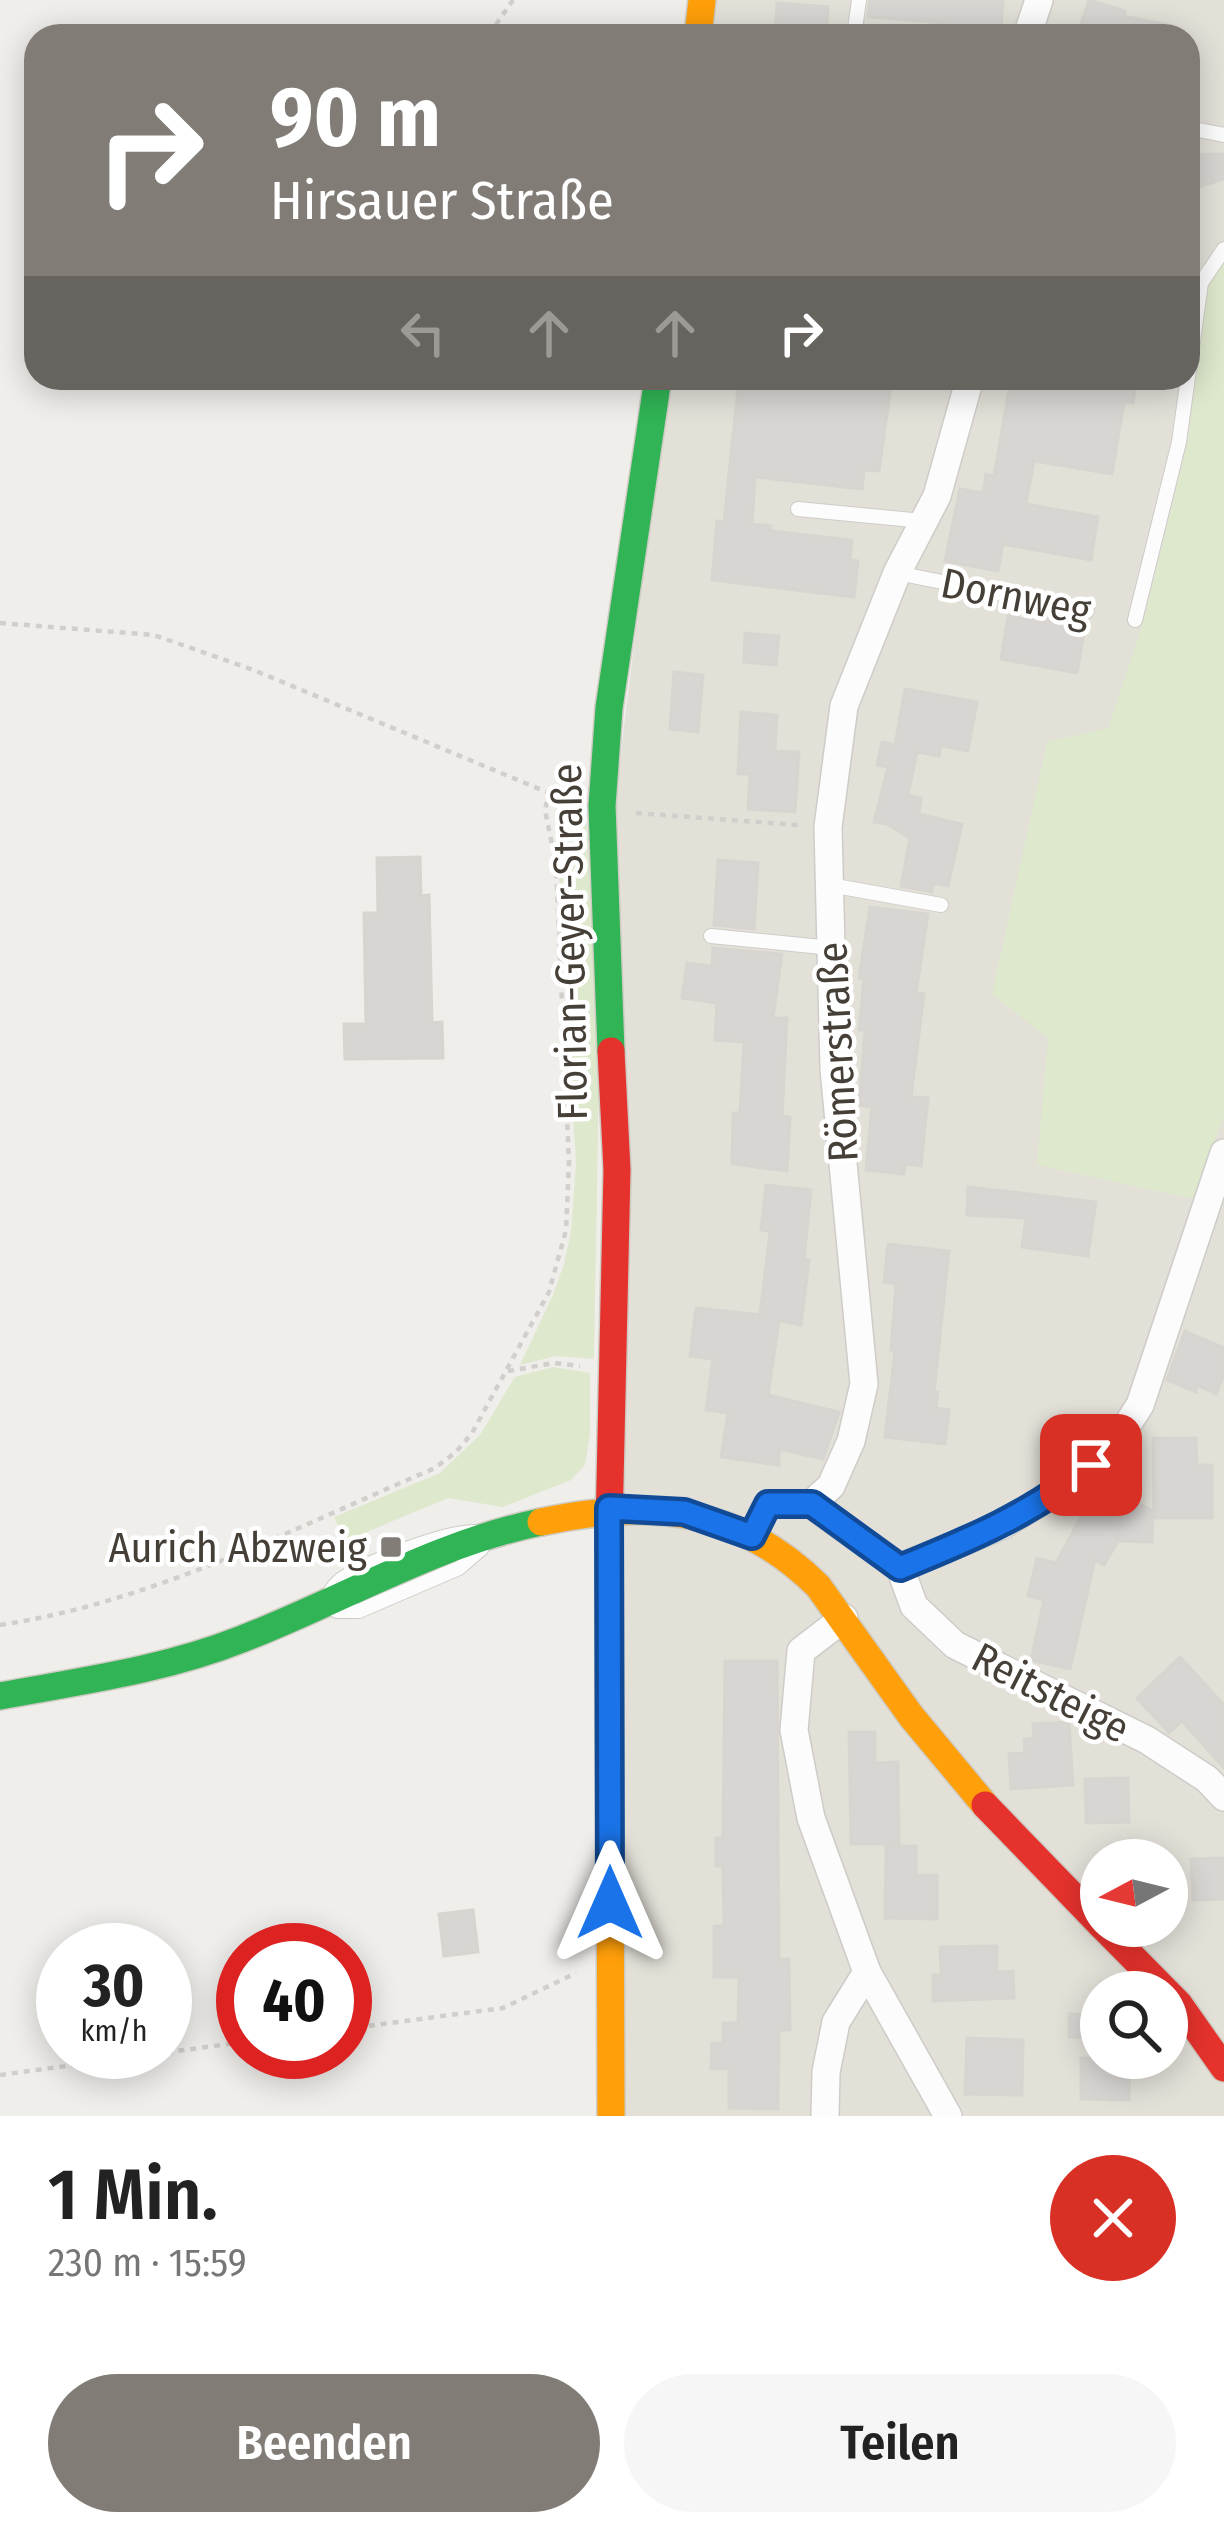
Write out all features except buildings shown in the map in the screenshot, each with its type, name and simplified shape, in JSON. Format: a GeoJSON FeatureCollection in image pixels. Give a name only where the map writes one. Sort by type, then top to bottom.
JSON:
{"type":"FeatureCollection","features":[{"type":"Feature","properties":{"kind":"street","name":"Florian-Geyer-Straße"},"geometry":{"type":"LineString","coordinates":[[610,2116],[609,1508],[617,1170],[602,806],[609,708],[656,390]]}},
{"type":"Feature","properties":{"kind":"street","name":"Römerstraße"},"geometry":{"type":"LineString","coordinates":[[812,1504],[831,1486],[844,1456],[864,1384],[836,1093],[828,827],[844,706],[897,573],[937,496],[968,390]]}},
{"type":"Feature","properties":{"kind":"street"},"geometry":{"type":"LineString","coordinates":[[752,1536],[768,1504],[812,1504],[900,1568],[1003,1525],[1069,1484],[1114,1445],[1140,1405],[1224,1153]]}},
{"type":"Feature","properties":{"kind":"street"},"geometry":{"type":"LineString","coordinates":[[0,1696],[150,1666],[235,1642],[527,1522],[609,1508],[684,1512],[752,1536],[804,1571],[844,1618],[927,1735],[1080,1905]]}},
{"type":"Feature","properties":{"kind":"street","name":"Reitsteige"},"geometry":{"type":"LineString","coordinates":[[900,1568],[914,1606],[955,1645],[1147,1740],[1207,1779],[1224,1797]]}},
{"type":"Feature","properties":{"kind":"street"},"geometry":{"type":"LineString","coordinates":[[844,1618],[801,1651],[794,1730],[811,1818],[868,1972],[948,2116]]}},
{"type":"Feature","properties":{"kind":"street"},"geometry":{"type":"LineString","coordinates":[[1122,1947],[1179,2004],[1224,2068]]}},
{"type":"Feature","properties":{"kind":"street"},"geometry":{"type":"LineString","coordinates":[[825,2116],[826,2072],[836,2022],[868,1972]]}},
{"type":"Feature","properties":{"kind":"lane"},"geometry":{"type":"LineString","coordinates":[[1200,297],[1202,283],[1224,249]]}},
{"type":"Feature","properties":{"kind":"lane"},"geometry":{"type":"LineString","coordinates":[[1135,620],[1179,442],[1187,390]]}},
{"type":"Feature","properties":{"kind":"lane"},"geometry":{"type":"LineString","coordinates":[[798,509],[923,521]]}},
{"type":"Feature","properties":{"kind":"lane","name":"Dornweg"},"geometry":{"type":"LineString","coordinates":[[897,573],[1087,611]]}},
{"type":"Feature","properties":{"kind":"lane"},"geometry":{"type":"LineString","coordinates":[[830,885],[941,905]]}},
{"type":"Feature","properties":{"kind":"lane"},"geometry":{"type":"LineString","coordinates":[[710,936],[832,948]]}},
{"type":"Feature","properties":{"kind":"path"},"geometry":{"type":"LineString","coordinates":[[0,623],[154,635],[256,671],[549,794],[544,810],[556,865],[569,1200],[554,1278],[508,1371],[464,1444],[435,1468],[146,1589],[69,1614],[0,1625]]}},
{"type":"Feature","properties":{"kind":"path"},"geometry":{"type":"LineString","coordinates":[[602,806],[616,811],[828,827]]}},
{"type":"Feature","properties":{"kind":"path"},"geometry":{"type":"LineString","coordinates":[[508,1371],[554,1363],[614,1369]]}},
{"type":"Feature","properties":{"kind":"path"},"geometry":{"type":"LineString","coordinates":[[372,2025],[502,2008],[563,1982],[609,1948]]}},
{"type":"Feature","properties":{"kind":"path"},"geometry":{"type":"LineString","coordinates":[[0,2075],[216,2046]]}},
{"type":"Feature","properties":{"kind":"shaded area"},"geometry":{"type":"Polygon","coordinates":[[[712,0],[1224,0],[1224,2116],[620,2116],[614,808],[666,390],[1200,390],[1200,24],[709,24],[712,0]]]}},
{"type":"Feature","properties":{"kind":"green space"},"geometry":{"type":"Polygon","coordinates":[[[1224,256],[1224,1115],[1194,1199],[1037,1165],[1048,1038],[992,994],[1047,742],[1108,728],[1143,623],[1188,441],[1194,390],[1200,390],[1206,284],[1224,256]]]}},
{"type":"Feature","properties":{"kind":"green space"},"geometry":{"type":"Polygon","coordinates":[[[562,809],[578,810],[587,822],[599,1079],[594,1359],[556,1356],[520,1365],[553,1295],[571,1232],[576,1164],[556,821],[562,809]]]}},
{"type":"Feature","properties":{"kind":"green space"},"geometry":{"type":"Polygon","coordinates":[[[553,1367],[590,1373],[585,1465],[571,1480],[503,1507],[448,1498],[345,1541],[334,1517],[440,1473],[480,1435],[515,1377],[553,1367]]]}},
{"type":"Feature","properties":{"kind":"traffic: fast"},"geometry":{"type":"LineString","coordinates":[[611,1051],[602,806],[609,708],[656,390]]}},
{"type":"Feature","properties":{"kind":"traffic: fast"},"geometry":{"type":"LineString","coordinates":[[0,1696],[122,1674],[213,1650],[426,1558],[541,1522]]}},
{"type":"Feature","properties":{"kind":"traffic: slow"},"geometry":{"type":"LineString","coordinates":[[699,24],[702,0]]}},
{"type":"Feature","properties":{"kind":"traffic: slow"},"geometry":{"type":"LineString","coordinates":[[541,1522],[654,1511],[689,1515],[756,1539],[818,1586],[911,1716],[985,1805]]}},
{"type":"Feature","properties":{"kind":"traffic: slow"},"geometry":{"type":"LineString","coordinates":[[609,1528],[611,2116]]}},
{"type":"Feature","properties":{"kind":"traffic: jam"},"geometry":{"type":"LineString","coordinates":[[609,1528],[617,1170],[611,1051]]}},
{"type":"Feature","properties":{"kind":"traffic: jam"},"geometry":{"type":"LineString","coordinates":[[985,1805],[1080,1903]]}},
{"type":"Feature","properties":{"kind":"traffic: jam"},"geometry":{"type":"LineString","coordinates":[[1123,1947],[1179,2004],[1224,2068]]}},
{"type":"Feature","properties":{"kind":"place","name":"Aurich Abzweig"},"geometry":{"type":"Point","coordinates":[391,1547]}},
{"type":"Feature","properties":{"kind":"route"},"geometry":{"type":"LineString","coordinates":[[610,1903],[609,1508],[684,1512],[752,1536],[768,1504],[812,1504],[900,1568],[1003,1525],[1091,1465]]}}]}
